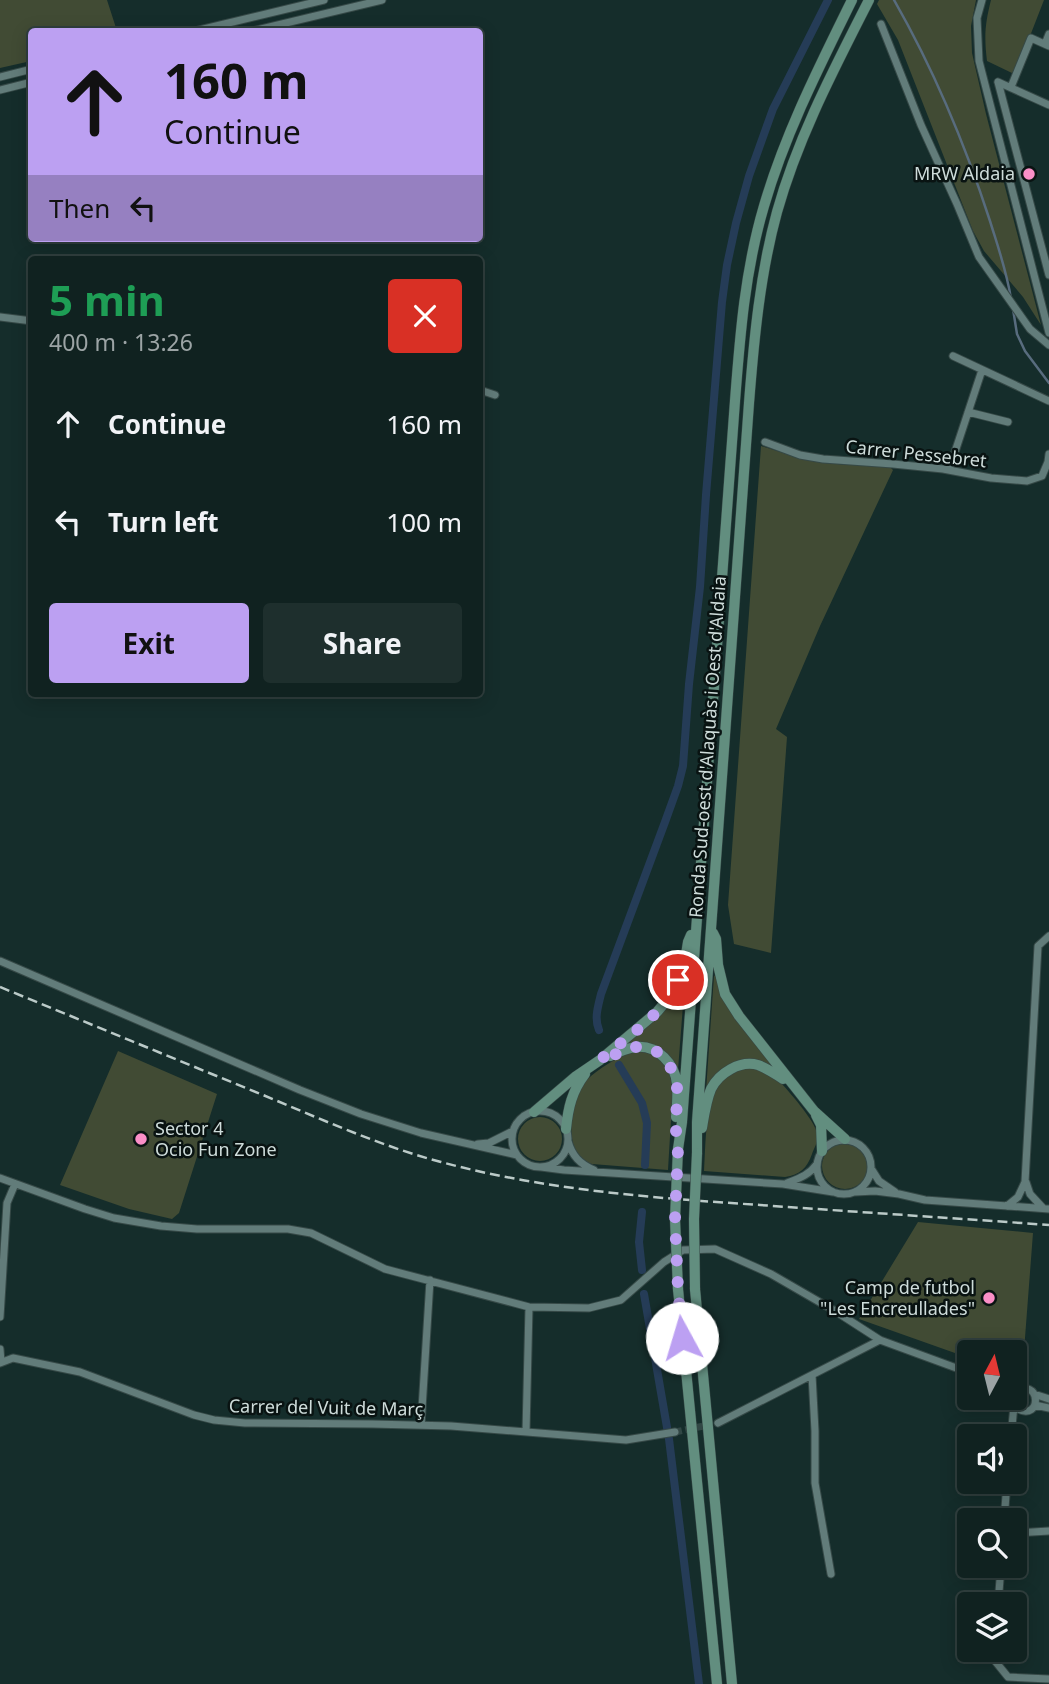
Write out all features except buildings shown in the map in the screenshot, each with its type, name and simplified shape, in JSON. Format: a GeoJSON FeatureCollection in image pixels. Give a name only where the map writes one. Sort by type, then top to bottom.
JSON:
{"type":"FeatureCollection","features":[{"type":"Feature","properties":{"kind":"main road","name":"Ronda Sud-oest d'Alaquàs i Oest d'Aldaia"},"geometry":{"type":"LineString","coordinates":[[718,1684],[678,1289],[675,1219],[734,401],[748,271],[763,207],[783,146],[852,0]]}},
{"type":"Feature","properties":{"kind":"main road","name":"Ronda Sud-oest d'Alaquàs i Oest d'Aldaia"},"geometry":{"type":"LineString","coordinates":[[732,1684],[695,1289],[694,1219],[697,1122],[749,403],[763,273],[777,211],[820,97],[869,0]]}},
{"type":"Feature","properties":{"kind":"main road"},"geometry":{"type":"LineString","coordinates":[[534,1111],[657,1012],[673,993],[684,967],[688,942],[696,925]]}},
{"type":"Feature","properties":{"kind":"main road"},"geometry":{"type":"LineString","coordinates":[[711,926],[716,939],[718,965],[725,994],[791,1084],[814,1111],[845,1139]]}},
{"type":"Feature","properties":{"kind":"main road"},"geometry":{"type":"LineString","coordinates":[[600,1060],[636,1047],[651,1049],[665,1058],[674,1071],[677,1083],[678,1149]]}},
{"type":"Feature","properties":{"kind":"main road"},"geometry":{"type":"LineString","coordinates":[[697,1153],[711,1089],[725,1072],[745,1065],[758,1065],[791,1084]]}},
{"type":"Feature","properties":{"kind":"main road"},"geometry":{"type":"LineString","coordinates":[[566,1129],[570,1099],[589,1069]]}},
{"type":"Feature","properties":{"kind":"main road"},"geometry":{"type":"LineString","coordinates":[[814,1111],[821,1125],[822,1151]]}},
{"type":"Feature","properties":{"kind":"street"},"geometry":{"type":"LineString","coordinates":[[208,28],[324,0]]}},
{"type":"Feature","properties":{"kind":"street"},"geometry":{"type":"LineString","coordinates":[[265,28],[382,0]]}},
{"type":"Feature","properties":{"kind":"street"},"geometry":{"type":"LineString","coordinates":[[982,0],[978,18],[979,61],[1049,333]]}},
{"type":"Feature","properties":{"kind":"street"},"geometry":{"type":"LineString","coordinates":[[881,24],[921,125],[979,257],[1030,328],[1049,345]]}},
{"type":"Feature","properties":{"kind":"street"},"geometry":{"type":"LineString","coordinates":[[1011,87],[1031,38],[1047,45],[1049,34]]}},
{"type":"Feature","properties":{"kind":"street"},"geometry":{"type":"LineString","coordinates":[[0,77],[28,70]]}},
{"type":"Feature","properties":{"kind":"street"},"geometry":{"type":"LineString","coordinates":[[1049,104],[998,82],[1049,275]]}},
{"type":"Feature","properties":{"kind":"street"},"geometry":{"type":"LineString","coordinates":[[0,90],[28,83]]}},
{"type":"Feature","properties":{"kind":"street"},"geometry":{"type":"LineString","coordinates":[[0,317],[28,320]]}},
{"type":"Feature","properties":{"kind":"street"},"geometry":{"type":"LineString","coordinates":[[953,356],[1049,401]]}},
{"type":"Feature","properties":{"kind":"street"},"geometry":{"type":"LineString","coordinates":[[949,470],[982,370]]}},
{"type":"Feature","properties":{"kind":"street"},"geometry":{"type":"LineString","coordinates":[[483,391],[495,395]]}},
{"type":"Feature","properties":{"kind":"street"},"geometry":{"type":"LineString","coordinates":[[968,412],[1008,422]]}},
{"type":"Feature","properties":{"kind":"street","name":"Carrer Pessebret"},"geometry":{"type":"LineString","coordinates":[[765,442],[800,455],[823,459],[949,470],[990,478],[1027,481],[1042,476],[1049,454]]}},
{"type":"Feature","properties":{"kind":"street"},"geometry":{"type":"LineString","coordinates":[[1007,1206],[1018,1197],[1025,1182],[1038,946],[1049,936]]}},
{"type":"Feature","properties":{"kind":"street"},"geometry":{"type":"LineString","coordinates":[[0,961],[324,1099],[389,1123],[517,1155]]}},
{"type":"Feature","properties":{"kind":"street"},"geometry":{"type":"LineString","coordinates":[[601,1173],[581,1164],[574,1156],[566,1129],[556,1116],[534,1111],[521,1118],[513,1130],[511,1139],[517,1155],[528,1164],[541,1167],[601,1173],[783,1184],[848,1194],[875,1191],[923,1200],[1046,1209]]}},
{"type":"Feature","properties":{"kind":"street"},"geometry":{"type":"LineString","coordinates":[[470,1145],[489,1143],[513,1130]]}},
{"type":"Feature","properties":{"kind":"street"},"geometry":{"type":"LineString","coordinates":[[783,1184],[804,1177],[812,1171],[822,1151],[829,1144],[845,1139],[854,1141],[868,1152],[876,1177],[883,1185],[899,1194]]}},
{"type":"Feature","properties":{"kind":"street"},"geometry":{"type":"LineString","coordinates":[[541,1167],[559,1159],[568,1141]]}},
{"type":"Feature","properties":{"kind":"street"},"geometry":{"type":"LineString","coordinates":[[817,1164],[821,1180],[833,1192]]}},
{"type":"Feature","properties":{"kind":"street"},"geometry":{"type":"LineString","coordinates":[[855,1192],[867,1183],[872,1170]]}},
{"type":"Feature","properties":{"kind":"street"},"geometry":{"type":"LineString","coordinates":[[0,1178],[114,1218],[197,1229],[288,1228],[311,1233],[385,1269],[529,1307],[589,1308],[621,1300],[664,1262],[683,1250],[715,1249],[771,1274],[880,1340],[957,1368]]}},
{"type":"Feature","properties":{"kind":"street"},"geometry":{"type":"LineString","coordinates":[[1025,1182],[1030,1194],[1046,1209]]}},
{"type":"Feature","properties":{"kind":"street"},"geometry":{"type":"LineString","coordinates":[[0,1317],[7,1203],[15,1184]]}},
{"type":"Feature","properties":{"kind":"street"},"geometry":{"type":"LineString","coordinates":[[421,1426],[430,1280]]}},
{"type":"Feature","properties":{"kind":"street"},"geometry":{"type":"LineString","coordinates":[[526,1432],[529,1307]]}},
{"type":"Feature","properties":{"kind":"street"},"geometry":{"type":"LineString","coordinates":[[718,1423],[880,1340]]}},
{"type":"Feature","properties":{"kind":"street"},"geometry":{"type":"LineString","coordinates":[[0,1349],[1,1363]]}},
{"type":"Feature","properties":{"kind":"street","name":"Carrer del Vuit de Març"},"geometry":{"type":"LineString","coordinates":[[1,1363],[13,1358],[80,1371],[194,1415],[214,1420],[245,1423],[421,1426],[626,1440],[676,1432]]}},
{"type":"Feature","properties":{"kind":"street"},"geometry":{"type":"LineString","coordinates":[[812,1376],[815,1483],[831,1574]]}},
{"type":"Feature","properties":{"kind":"street"},"geometry":{"type":"LineString","coordinates":[[1027,1390],[1049,1398]]}},
{"type":"Feature","properties":{"kind":"street"},"geometry":{"type":"LineString","coordinates":[[1014,1424],[1033,1408],[1034,1394]]}},
{"type":"Feature","properties":{"kind":"street"},"geometry":{"type":"LineString","coordinates":[[1019,1410],[1023,1412],[1033,1408],[1049,1408]]}},
{"type":"Feature","properties":{"kind":"street"},"geometry":{"type":"LineString","coordinates":[[1027,1532],[1049,1531]]}},
{"type":"Feature","properties":{"kind":"street"},"geometry":{"type":"LineString","coordinates":[[996,1662],[1007,1677],[1049,1679]]}},
{"type":"Feature","properties":{"kind":"green space"},"geometry":{"type":"Polygon","coordinates":[[[0,0],[107,0],[116,28],[28,28],[28,62],[0,68],[0,0]]]}},
{"type":"Feature","properties":{"kind":"green space"},"geometry":{"type":"Polygon","coordinates":[[[879,0],[976,0],[971,26],[972,53],[1041,325],[1023,297],[984,251],[973,231],[898,40],[877,4],[879,0]]]}},
{"type":"Feature","properties":{"kind":"green space"},"geometry":{"type":"Polygon","coordinates":[[[991,0],[1044,0],[1016,72],[1012,73],[987,61],[986,30],[991,0]]]}},
{"type":"Feature","properties":{"kind":"green space"},"geometry":{"type":"Polygon","coordinates":[[[761,446],[813,461],[846,465],[888,465],[893,470],[820,626],[776,729],[787,737],[771,953],[734,944],[728,905],[761,446]]]}},
{"type":"Feature","properties":{"kind":"green space"},"geometry":{"type":"Polygon","coordinates":[[[714,975],[775,1066],[728,1067],[714,1078],[706,1091],[714,975]]]}},
{"type":"Feature","properties":{"kind":"green space"},"geometry":{"type":"Polygon","coordinates":[[[684,978],[678,1070],[671,1059],[625,1045],[658,1017],[684,978]]]}},
{"type":"Feature","properties":{"kind":"green space","name":"Sector 4 Ocio Fun Zone"},"geometry":{"type":"Polygon","coordinates":[[[118,1051],[217,1094],[179,1213],[172,1219],[129,1209],[60,1185],[118,1051]]]}},
{"type":"Feature","properties":{"kind":"green space"},"geometry":{"type":"Polygon","coordinates":[[[636,1051],[659,1059],[670,1075],[672,1096],[668,1170],[592,1164],[578,1155],[572,1140],[574,1101],[581,1086],[607,1065],[636,1051]]]}},
{"type":"Feature","properties":{"kind":"green space"},"geometry":{"type":"Polygon","coordinates":[[[749,1068],[765,1072],[779,1081],[801,1106],[815,1128],[817,1139],[810,1159],[795,1175],[785,1177],[704,1171],[709,1109],[717,1087],[727,1077],[749,1068]]]}},
{"type":"Feature","properties":{"kind":"green space"},"geometry":{"type":"Polygon","coordinates":[[[540,1117],[555,1124],[562,1139],[555,1154],[540,1161],[525,1154],[518,1139],[525,1124],[540,1117]]]}},
{"type":"Feature","properties":{"kind":"green space"},"geometry":{"type":"Polygon","coordinates":[[[845,1143],[861,1150],[868,1166],[861,1182],[845,1189],[829,1182],[822,1166],[829,1150],[845,1143]]]}},
{"type":"Feature","properties":{"kind":"green space"},"geometry":{"type":"Polygon","coordinates":[[[918,1222],[1033,1233],[1025,1340],[957,1340],[957,1354],[859,1319],[918,1222]]]}},
{"type":"Feature","properties":{"kind":"waterway"},"geometry":{"type":"LineString","coordinates":[[599,1030],[597,1017],[601,994],[683,766],[722,302],[736,223],[749,176],[773,109],[828,0]]}},
{"type":"Feature","properties":{"kind":"waterway"},"geometry":{"type":"LineString","coordinates":[[894,0],[935,80],[970,164],[1005,269],[1011,299]]}},
{"type":"Feature","properties":{"kind":"waterway"},"geometry":{"type":"LineString","coordinates":[[1013,309],[1017,334],[1025,351],[1049,383]]}},
{"type":"Feature","properties":{"kind":"waterway"},"geometry":{"type":"LineString","coordinates":[[619,1065],[642,1103],[647,1123],[645,1165]]}},
{"type":"Feature","properties":{"kind":"waterway"},"geometry":{"type":"LineString","coordinates":[[642,1212],[639,1242],[642,1270]]}},
{"type":"Feature","properties":{"kind":"waterway"},"geometry":{"type":"LineString","coordinates":[[644,1294],[669,1439],[699,1684]]}},
{"type":"Feature","properties":{"kind":"tunnel"},"geometry":{"type":"LineString","coordinates":[[675,1432],[718,1423]]}},
{"type":"Feature","properties":{"kind":"railway"},"geometry":{"type":"LineString","coordinates":[[0,987],[373,1140],[418,1156],[480,1172],[639,1196],[1049,1225]]}},
{"type":"Feature","properties":{"kind":"place","name":"MRW Aldaia"},"geometry":{"type":"Point","coordinates":[1029,174]}},
{"type":"Feature","properties":{"kind":"place","name":"Sector 4 Ocio Fun Zone"},"geometry":{"type":"Point","coordinates":[141,1139]}},
{"type":"Feature","properties":{"kind":"place","name":"Camp de futbol \"Les Encreullades\""},"geometry":{"type":"Point","coordinates":[989,1298]}},
{"type":"Feature","properties":{"kind":"route"},"geometry":{"type":"LineString","coordinates":[[678,980],[673,993],[657,1012],[600,1060],[636,1047],[646,1048],[661,1054],[676,1077],[678,1149],[675,1219],[682,1338]]}}]}
